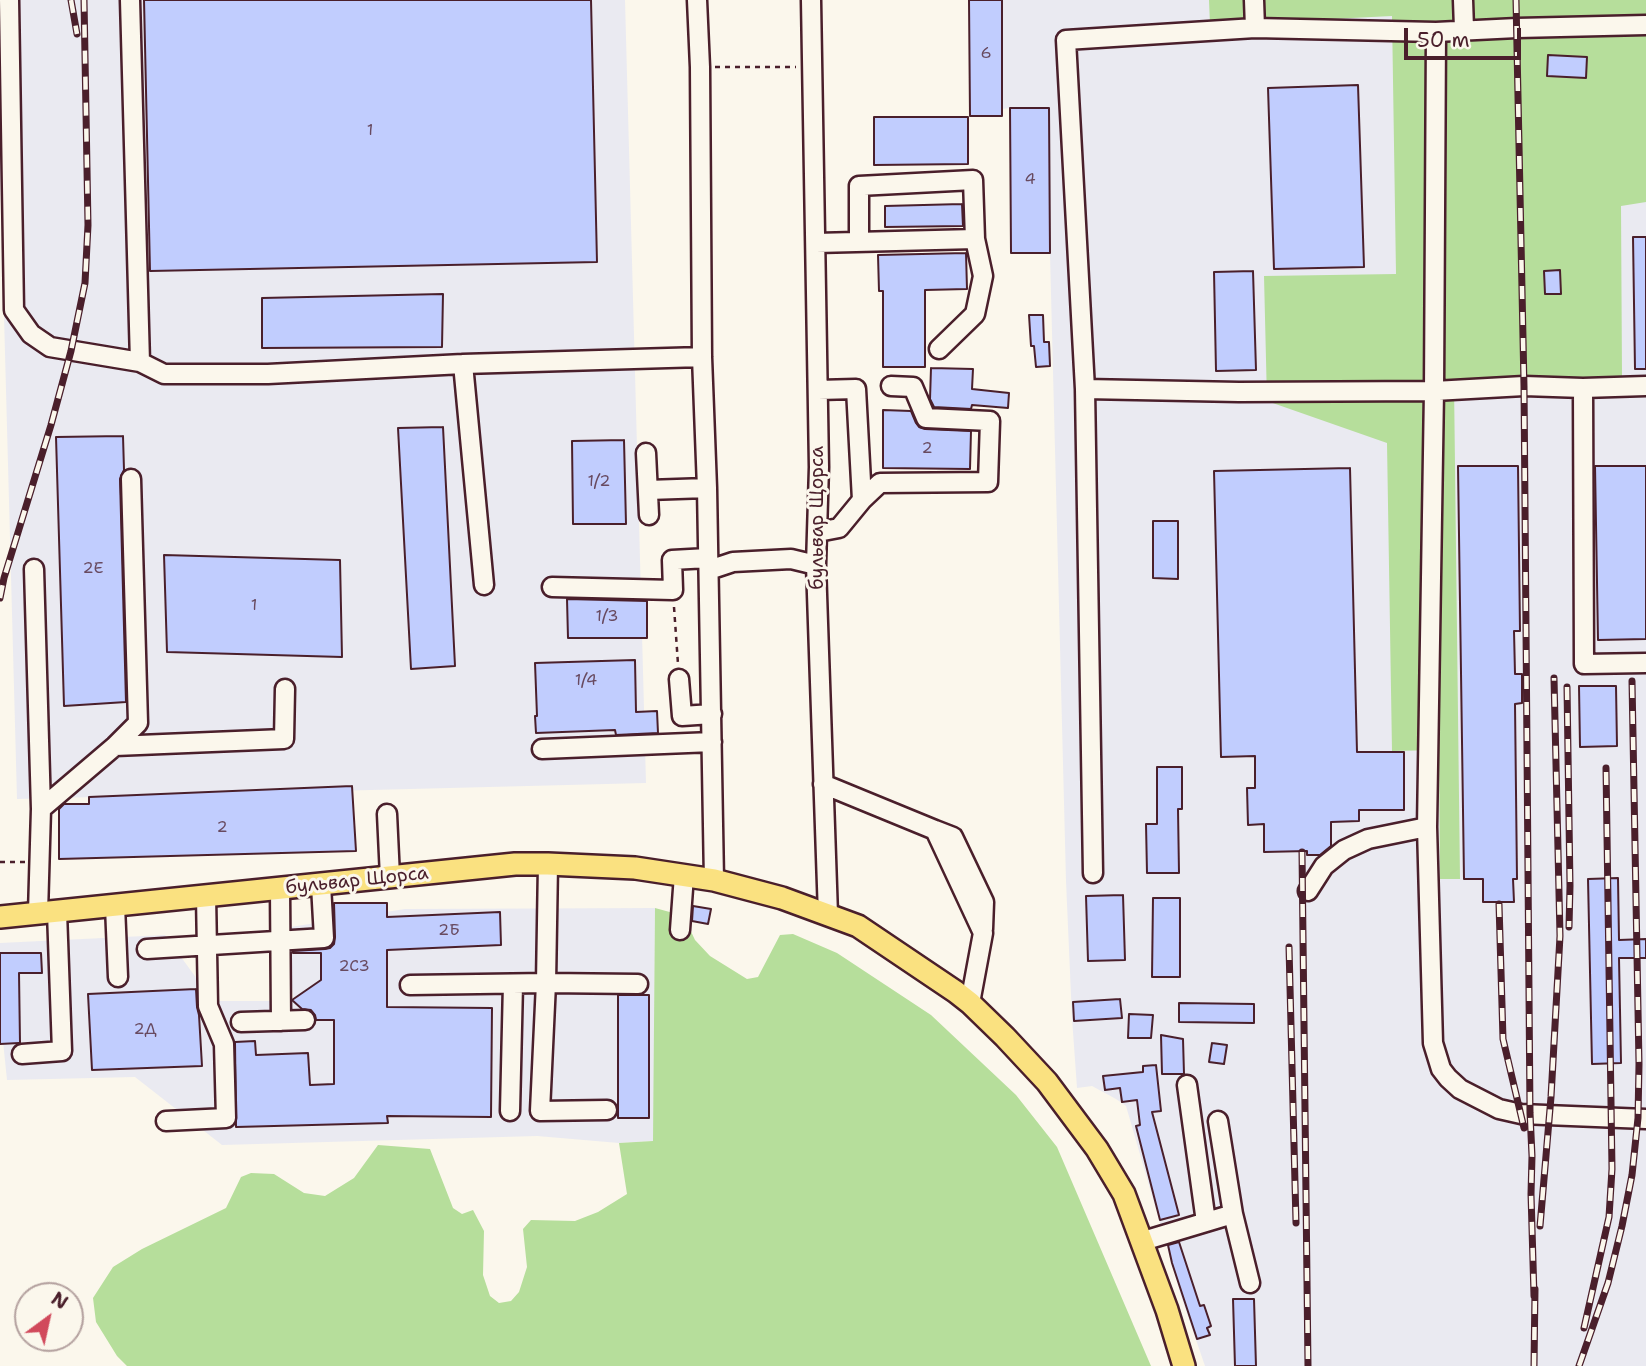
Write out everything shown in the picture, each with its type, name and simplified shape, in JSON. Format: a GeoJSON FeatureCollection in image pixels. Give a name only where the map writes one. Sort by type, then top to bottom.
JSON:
{"type":"FeatureCollection","features":[{"type":"Feature","properties":{"kind":"main road","name":"бульвар Щорса"},"geometry":{"type":"LineString","coordinates":[[0,917],[515,864],[635,868],[684,875],[782,898],[828,915]]}},
{"type":"Feature","properties":{"kind":"main road"},"geometry":{"type":"LineString","coordinates":[[828,915],[858,926],[956,992],[1005,1037],[1047,1082],[1097,1149],[1125,1194],[1184,1366]]}},
{"type":"Feature","properties":{"kind":"street"},"geometry":{"type":"LineString","coordinates":[[9,0],[14,310],[31,334],[50,347],[140,362],[164,374],[268,374],[463,364],[702,357]]}},
{"type":"Feature","properties":{"kind":"street"},"geometry":{"type":"LineString","coordinates":[[130,0],[140,362]]}},
{"type":"Feature","properties":{"kind":"street"},"geometry":{"type":"LineString","coordinates":[[697,0],[714,880]]}},
{"type":"Feature","properties":{"kind":"street","name":"бульвар Щорса"},"geometry":{"type":"LineString","coordinates":[[811,0],[818,390],[816,565],[828,915]]}},
{"type":"Feature","properties":{"kind":"street"},"geometry":{"type":"LineString","coordinates":[[1254,0],[1255,28]]}},
{"type":"Feature","properties":{"kind":"street"},"geometry":{"type":"LineString","coordinates":[[1463,0],[1464,29]]}},
{"type":"Feature","properties":{"kind":"street"},"geometry":{"type":"LineString","coordinates":[[1093,873],[1085,390],[1066,40],[1255,28],[1436,32],[1646,25]]}},
{"type":"Feature","properties":{"kind":"street"},"geometry":{"type":"LineString","coordinates":[[1436,32],[1427,827],[1433,1044],[1441,1069],[1460,1089],[1499,1109],[1521,1114],[1646,1119]]}},
{"type":"Feature","properties":{"kind":"street"},"geometry":{"type":"LineString","coordinates":[[859,242],[859,186],[973,180],[975,239],[983,276],[975,314],[939,349]]}},
{"type":"Feature","properties":{"kind":"street"},"geometry":{"type":"LineString","coordinates":[[816,243],[975,239]]}},
{"type":"Feature","properties":{"kind":"street"},"geometry":{"type":"LineString","coordinates":[[463,364],[484,585]]}},
{"type":"Feature","properties":{"kind":"street"},"geometry":{"type":"LineString","coordinates":[[818,532],[839,528],[880,483],[988,482],[990,421],[926,418],[914,387],[891,386]]}},
{"type":"Feature","properties":{"kind":"street"},"geometry":{"type":"LineString","coordinates":[[1085,390],[1434,391],[1524,386],[1646,386]]}},
{"type":"Feature","properties":{"kind":"street"},"geometry":{"type":"LineString","coordinates":[[818,390],[856,388],[862,500]]}},
{"type":"Feature","properties":{"kind":"street"},"geometry":{"type":"LineString","coordinates":[[1583,388],[1584,664],[1646,663]]}},
{"type":"Feature","properties":{"kind":"street"},"geometry":{"type":"LineString","coordinates":[[646,453],[649,515]]}},
{"type":"Feature","properties":{"kind":"street"},"geometry":{"type":"LineString","coordinates":[[41,808],[115,746],[138,723],[131,480]]}},
{"type":"Feature","properties":{"kind":"street"},"geometry":{"type":"LineString","coordinates":[[648,489],[708,488]]}},
{"type":"Feature","properties":{"kind":"street"},"geometry":{"type":"LineString","coordinates":[[552,587],[673,590],[672,560],[709,564],[791,559],[816,565]]}},
{"type":"Feature","properties":{"kind":"street"},"geometry":{"type":"LineString","coordinates":[[22,1054],[62,1051],[48,912],[40,862],[41,808],[34,569]]}},
{"type":"Feature","properties":{"kind":"street"},"geometry":{"type":"LineString","coordinates":[[679,679],[682,716],[712,714]]}},
{"type":"Feature","properties":{"kind":"street"},"geometry":{"type":"LineString","coordinates":[[115,746],[284,739],[285,688]]}},
{"type":"Feature","properties":{"kind":"street"},"geometry":{"type":"LineString","coordinates":[[542,749],[712,742]]}},
{"type":"Feature","properties":{"kind":"street"},"geometry":{"type":"LineString","coordinates":[[823,784],[935,830],[983,933],[970,1003]]}},
{"type":"Feature","properties":{"kind":"street"},"geometry":{"type":"LineString","coordinates":[[387,814],[390,877]]}},
{"type":"Feature","properties":{"kind":"street"},"geometry":{"type":"LineString","coordinates":[[1308,891],[1324,866],[1344,850],[1368,839],[1427,827]]}},
{"type":"Feature","properties":{"kind":"street"},"geometry":{"type":"LineString","coordinates":[[548,864],[540,1111],[607,1110]]}},
{"type":"Feature","properties":{"kind":"street"},"geometry":{"type":"LineString","coordinates":[[680,930],[684,875]]}},
{"type":"Feature","properties":{"kind":"street"},"geometry":{"type":"LineString","coordinates":[[147,949],[324,938],[321,885]]}},
{"type":"Feature","properties":{"kind":"street"},"geometry":{"type":"LineString","coordinates":[[280,889],[281,1021]]}},
{"type":"Feature","properties":{"kind":"street"},"geometry":{"type":"LineString","coordinates":[[166,1121],[226,1118],[224,1044],[208,1006],[206,896]]}},
{"type":"Feature","properties":{"kind":"street"},"geometry":{"type":"LineString","coordinates":[[115,906],[118,977]]}},
{"type":"Feature","properties":{"kind":"street"},"geometry":{"type":"LineString","coordinates":[[510,1111],[513,984]]}},
{"type":"Feature","properties":{"kind":"street"},"geometry":{"type":"LineString","coordinates":[[410,985],[638,984]]}},
{"type":"Feature","properties":{"kind":"street"},"geometry":{"type":"LineString","coordinates":[[241,1022],[305,1020]]}},
{"type":"Feature","properties":{"kind":"street"},"geometry":{"type":"LineString","coordinates":[[1187,1085],[1206,1222]]}},
{"type":"Feature","properties":{"kind":"street"},"geometry":{"type":"LineString","coordinates":[[1219,1121],[1233,1214],[1250,1283]]}},
{"type":"Feature","properties":{"kind":"street"},"geometry":{"type":"LineString","coordinates":[[1143,1241],[1233,1214]]}},
{"type":"Feature","properties":{"kind":"path"},"geometry":{"type":"LineString","coordinates":[[700,67],[813,67]]}},
{"type":"Feature","properties":{"kind":"path"},"geometry":{"type":"LineString","coordinates":[[673,590],[679,679]]}},
{"type":"Feature","properties":{"kind":"path"},"geometry":{"type":"LineString","coordinates":[[0,863],[40,862]]}},
{"type":"Feature","properties":{"kind":"shaded area"},"geometry":{"type":"Polygon","coordinates":[[[0,0],[625,0],[646,783],[17,799],[0,167],[0,0]]]}},
{"type":"Feature","properties":{"kind":"shaded area"},"geometry":{"type":"Polygon","coordinates":[[[969,0],[1646,0],[1646,1366],[1205,1366],[1181,1296],[1126,1106],[1092,1086],[1077,1088],[1066,881],[1050,254],[1011,253],[1010,108],[1002,109],[1002,116],[970,116],[969,0]]]}},
{"type":"Feature","properties":{"kind":"shaded area"},"geometry":{"type":"Polygon","coordinates":[[[655,908],[654,1141],[619,1143],[537,1136],[222,1145],[135,1077],[7,1080],[0,1012],[0,943],[165,935],[213,1001],[294,1001],[284,928],[405,909],[655,908]]]}},
{"type":"Feature","properties":{"kind":"green space"},"geometry":{"type":"Polygon","coordinates":[[[1209,0],[1646,0],[1646,202],[1621,206],[1622,377],[1454,383],[1460,879],[1440,879],[1439,750],[1392,751],[1387,443],[1267,401],[1264,276],[1396,274],[1392,16],[1210,25],[1209,0]]]}},
{"type":"Feature","properties":{"kind":"green space"},"geometry":{"type":"Polygon","coordinates":[[[655,908],[677,914],[686,921],[695,940],[710,956],[747,979],[758,977],[780,935],[793,934],[837,953],[931,1015],[1016,1095],[1057,1147],[1151,1366],[127,1366],[117,1356],[96,1322],[93,1298],[113,1267],[142,1249],[226,1208],[241,1177],[251,1173],[274,1174],[304,1193],[325,1196],[354,1178],[378,1145],[430,1149],[453,1208],[462,1214],[473,1210],[484,1231],[483,1275],[490,1296],[499,1303],[511,1301],[519,1292],[527,1267],[523,1229],[531,1220],[575,1221],[598,1212],[627,1194],[619,1143],[653,1141],[655,908]]]}},
{"type":"Feature","properties":{"kind":"building"},"geometry":{"type":"Polygon","coordinates":[[[144,0],[591,0],[597,262],[150,271],[144,0]]]}},
{"type":"Feature","properties":{"kind":"building"},"geometry":{"type":"Polygon","coordinates":[[[969,0],[1002,0],[1002,116],[970,116],[969,0]]]}},
{"type":"Feature","properties":{"kind":"building"},"geometry":{"type":"Polygon","coordinates":[[[1548,55],[1587,57],[1586,78],[1547,76],[1548,55]]]}},
{"type":"Feature","properties":{"kind":"building"},"geometry":{"type":"Polygon","coordinates":[[[1358,85],[1364,267],[1274,269],[1268,88],[1358,85]]]}},
{"type":"Feature","properties":{"kind":"building"},"geometry":{"type":"Polygon","coordinates":[[[1010,108],[1049,108],[1050,253],[1011,253],[1010,108]]]}},
{"type":"Feature","properties":{"kind":"building"},"geometry":{"type":"Polygon","coordinates":[[[874,117],[968,117],[968,164],[874,165],[874,117]]]}},
{"type":"Feature","properties":{"kind":"building"},"geometry":{"type":"Polygon","coordinates":[[[962,204],[963,226],[885,227],[885,206],[962,204]]]}},
{"type":"Feature","properties":{"kind":"building"},"geometry":{"type":"Polygon","coordinates":[[[1633,237],[1646,237],[1646,369],[1635,369],[1633,237]]]}},
{"type":"Feature","properties":{"kind":"building"},"geometry":{"type":"Polygon","coordinates":[[[966,253],[967,289],[925,290],[925,367],[883,367],[883,291],[879,291],[878,255],[966,253]]]}},
{"type":"Feature","properties":{"kind":"building"},"geometry":{"type":"Polygon","coordinates":[[[1560,270],[1561,294],[1545,294],[1544,271],[1560,270]]]}},
{"type":"Feature","properties":{"kind":"building"},"geometry":{"type":"Polygon","coordinates":[[[1253,271],[1256,370],[1216,371],[1214,272],[1253,271]]]}},
{"type":"Feature","properties":{"kind":"building"},"geometry":{"type":"Polygon","coordinates":[[[443,294],[442,347],[262,348],[262,298],[443,294]]]}},
{"type":"Feature","properties":{"kind":"building"},"geometry":{"type":"Polygon","coordinates":[[[1029,315],[1043,315],[1044,342],[1049,342],[1050,366],[1036,367],[1034,346],[1031,346],[1029,315]]]}},
{"type":"Feature","properties":{"kind":"building"},"geometry":{"type":"Polygon","coordinates":[[[931,368],[973,369],[972,389],[1009,393],[1008,408],[972,405],[971,409],[934,407],[930,399],[931,368]]]}},
{"type":"Feature","properties":{"kind":"building"},"geometry":{"type":"Polygon","coordinates":[[[883,410],[911,411],[919,427],[925,429],[971,431],[970,469],[883,468],[883,410]]]}},
{"type":"Feature","properties":{"kind":"building"},"geometry":{"type":"Polygon","coordinates":[[[443,427],[455,666],[411,669],[398,428],[443,427]]]}},
{"type":"Feature","properties":{"kind":"building"},"geometry":{"type":"Polygon","coordinates":[[[123,436],[124,470],[120,479],[126,702],[64,706],[56,437],[123,436]]]}},
{"type":"Feature","properties":{"kind":"building"},"geometry":{"type":"Polygon","coordinates":[[[624,440],[626,524],[573,524],[572,441],[624,440]]]}},
{"type":"Feature","properties":{"kind":"building"},"geometry":{"type":"Polygon","coordinates":[[[1458,466],[1518,466],[1520,631],[1514,631],[1515,674],[1522,674],[1522,703],[1515,704],[1517,879],[1513,879],[1514,902],[1483,902],[1483,879],[1464,879],[1458,466]]]}},
{"type":"Feature","properties":{"kind":"building"},"geometry":{"type":"Polygon","coordinates":[[[1595,466],[1646,466],[1646,639],[1598,640],[1595,466]]]}},
{"type":"Feature","properties":{"kind":"building"},"geometry":{"type":"Polygon","coordinates":[[[1350,468],[1357,752],[1404,752],[1404,810],[1359,810],[1359,821],[1331,822],[1331,846],[1320,855],[1307,855],[1307,851],[1264,852],[1264,824],[1248,825],[1247,788],[1255,788],[1255,756],[1221,757],[1214,471],[1350,468]]]}},
{"type":"Feature","properties":{"kind":"building"},"geometry":{"type":"Polygon","coordinates":[[[1153,521],[1178,521],[1178,579],[1153,578],[1153,521]]]}},
{"type":"Feature","properties":{"kind":"building"},"geometry":{"type":"Polygon","coordinates":[[[164,555],[340,560],[342,657],[167,652],[164,555]]]}},
{"type":"Feature","properties":{"kind":"building"},"geometry":{"type":"Polygon","coordinates":[[[567,599],[647,601],[647,638],[568,638],[567,599]]]}},
{"type":"Feature","properties":{"kind":"building"},"geometry":{"type":"Polygon","coordinates":[[[635,660],[636,712],[657,711],[658,733],[616,735],[615,730],[536,733],[535,663],[635,660]]]}},
{"type":"Feature","properties":{"kind":"building"},"geometry":{"type":"Polygon","coordinates":[[[1579,686],[1616,686],[1617,746],[1580,747],[1579,686]]]}},
{"type":"Feature","properties":{"kind":"building"},"geometry":{"type":"Polygon","coordinates":[[[1157,767],[1182,767],[1182,809],[1178,809],[1179,873],[1147,873],[1146,824],[1157,824],[1157,767]]]}},
{"type":"Feature","properties":{"kind":"building"},"geometry":{"type":"Polygon","coordinates":[[[352,786],[356,851],[59,859],[59,809],[64,804],[89,804],[89,797],[352,786]]]}},
{"type":"Feature","properties":{"kind":"building"},"geometry":{"type":"Polygon","coordinates":[[[1618,878],[1619,940],[1646,939],[1646,958],[1619,958],[1621,1063],[1592,1064],[1588,879],[1618,878]]]}},
{"type":"Feature","properties":{"kind":"building"},"geometry":{"type":"Polygon","coordinates":[[[1123,895],[1125,960],[1088,961],[1086,896],[1123,895]]]}},
{"type":"Feature","properties":{"kind":"building"},"geometry":{"type":"Polygon","coordinates":[[[1153,898],[1180,898],[1180,977],[1152,977],[1153,898]]]}},
{"type":"Feature","properties":{"kind":"building"},"geometry":{"type":"Polygon","coordinates":[[[334,903],[387,903],[387,917],[500,912],[501,945],[387,950],[387,1007],[492,1008],[491,1117],[387,1116],[388,1123],[236,1127],[235,1042],[255,1041],[256,1055],[308,1053],[310,1085],[334,1084],[334,1020],[316,1020],[311,1010],[302,1009],[292,1000],[321,980],[321,953],[293,951],[325,949],[334,944],[334,903]]]}},
{"type":"Feature","properties":{"kind":"building"},"geometry":{"type":"Polygon","coordinates":[[[693,906],[711,909],[708,924],[692,921],[693,906]]]}},
{"type":"Feature","properties":{"kind":"building"},"geometry":{"type":"Polygon","coordinates":[[[0,953],[41,953],[42,973],[19,973],[20,1043],[0,1044],[0,953]]]}},
{"type":"Feature","properties":{"kind":"building"},"geometry":{"type":"Polygon","coordinates":[[[196,989],[202,1066],[92,1070],[88,994],[196,989]]]}},
{"type":"Feature","properties":{"kind":"building"},"geometry":{"type":"Polygon","coordinates":[[[618,995],[649,995],[649,1118],[618,1118],[618,995]]]}},
{"type":"Feature","properties":{"kind":"building"},"geometry":{"type":"Polygon","coordinates":[[[1120,999],[1122,1018],[1074,1021],[1073,1002],[1120,999]]]}},
{"type":"Feature","properties":{"kind":"building"},"geometry":{"type":"Polygon","coordinates":[[[1179,1003],[1254,1004],[1254,1023],[1179,1022],[1179,1003]]]}},
{"type":"Feature","properties":{"kind":"building"},"geometry":{"type":"Polygon","coordinates":[[[1129,1014],[1153,1015],[1151,1038],[1128,1038],[1129,1014]]]}},
{"type":"Feature","properties":{"kind":"building"},"geometry":{"type":"Polygon","coordinates":[[[1161,1035],[1183,1039],[1184,1074],[1162,1074],[1161,1035]]]}},
{"type":"Feature","properties":{"kind":"building"},"geometry":{"type":"Polygon","coordinates":[[[1212,1043],[1227,1045],[1224,1064],[1209,1062],[1212,1043]]]}},
{"type":"Feature","properties":{"kind":"building"},"geometry":{"type":"Polygon","coordinates":[[[1156,1065],[1161,1111],[1152,1112],[1179,1215],[1160,1220],[1136,1126],[1140,1125],[1137,1100],[1122,1102],[1120,1088],[1105,1090],[1103,1076],[1143,1072],[1143,1066],[1156,1065]]]}},
{"type":"Feature","properties":{"kind":"building"},"geometry":{"type":"Polygon","coordinates":[[[1179,1242],[1200,1306],[1204,1305],[1211,1326],[1207,1328],[1210,1335],[1197,1339],[1168,1245],[1179,1242]]]}},
{"type":"Feature","properties":{"kind":"building"},"geometry":{"type":"Polygon","coordinates":[[[1233,1299],[1254,1299],[1256,1366],[1235,1366],[1233,1299]]]}},
{"type":"Feature","properties":{"kind":"railway"},"geometry":{"type":"LineString","coordinates":[[71,0],[77,34]]}},
{"type":"Feature","properties":{"kind":"railway"},"geometry":{"type":"LineString","coordinates":[[0,598],[71,351],[85,283],[88,225],[84,0]]}},
{"type":"Feature","properties":{"kind":"railway"},"geometry":{"type":"LineString","coordinates":[[1516,0],[1524,386],[1534,1296]]}},
{"type":"Feature","properties":{"kind":"railway"},"geometry":{"type":"LineString","coordinates":[[1540,1226],[1560,936],[1554,678]]}},
{"type":"Feature","properties":{"kind":"railway"},"geometry":{"type":"LineString","coordinates":[[1579,1366],[1608,1283],[1622,1226],[1632,1175],[1638,1118],[1632,681]]}},
{"type":"Feature","properties":{"kind":"railway"},"geometry":{"type":"LineString","coordinates":[[1567,687],[1569,927]]}},
{"type":"Feature","properties":{"kind":"railway"},"geometry":{"type":"LineString","coordinates":[[1584,1328],[1609,1217],[1612,1169],[1606,768]]}},
{"type":"Feature","properties":{"kind":"railway"},"geometry":{"type":"LineString","coordinates":[[1302,852],[1308,1366]]}},
{"type":"Feature","properties":{"kind":"railway"},"geometry":{"type":"LineString","coordinates":[[1499,904],[1503,1039],[1524,1128]]}},
{"type":"Feature","properties":{"kind":"railway"},"geometry":{"type":"LineString","coordinates":[[1289,947],[1296,1223]]}},
{"type":"Feature","properties":{"kind":"railway"},"geometry":{"type":"LineString","coordinates":[[1534,1366],[1535,1289]]}}]}
